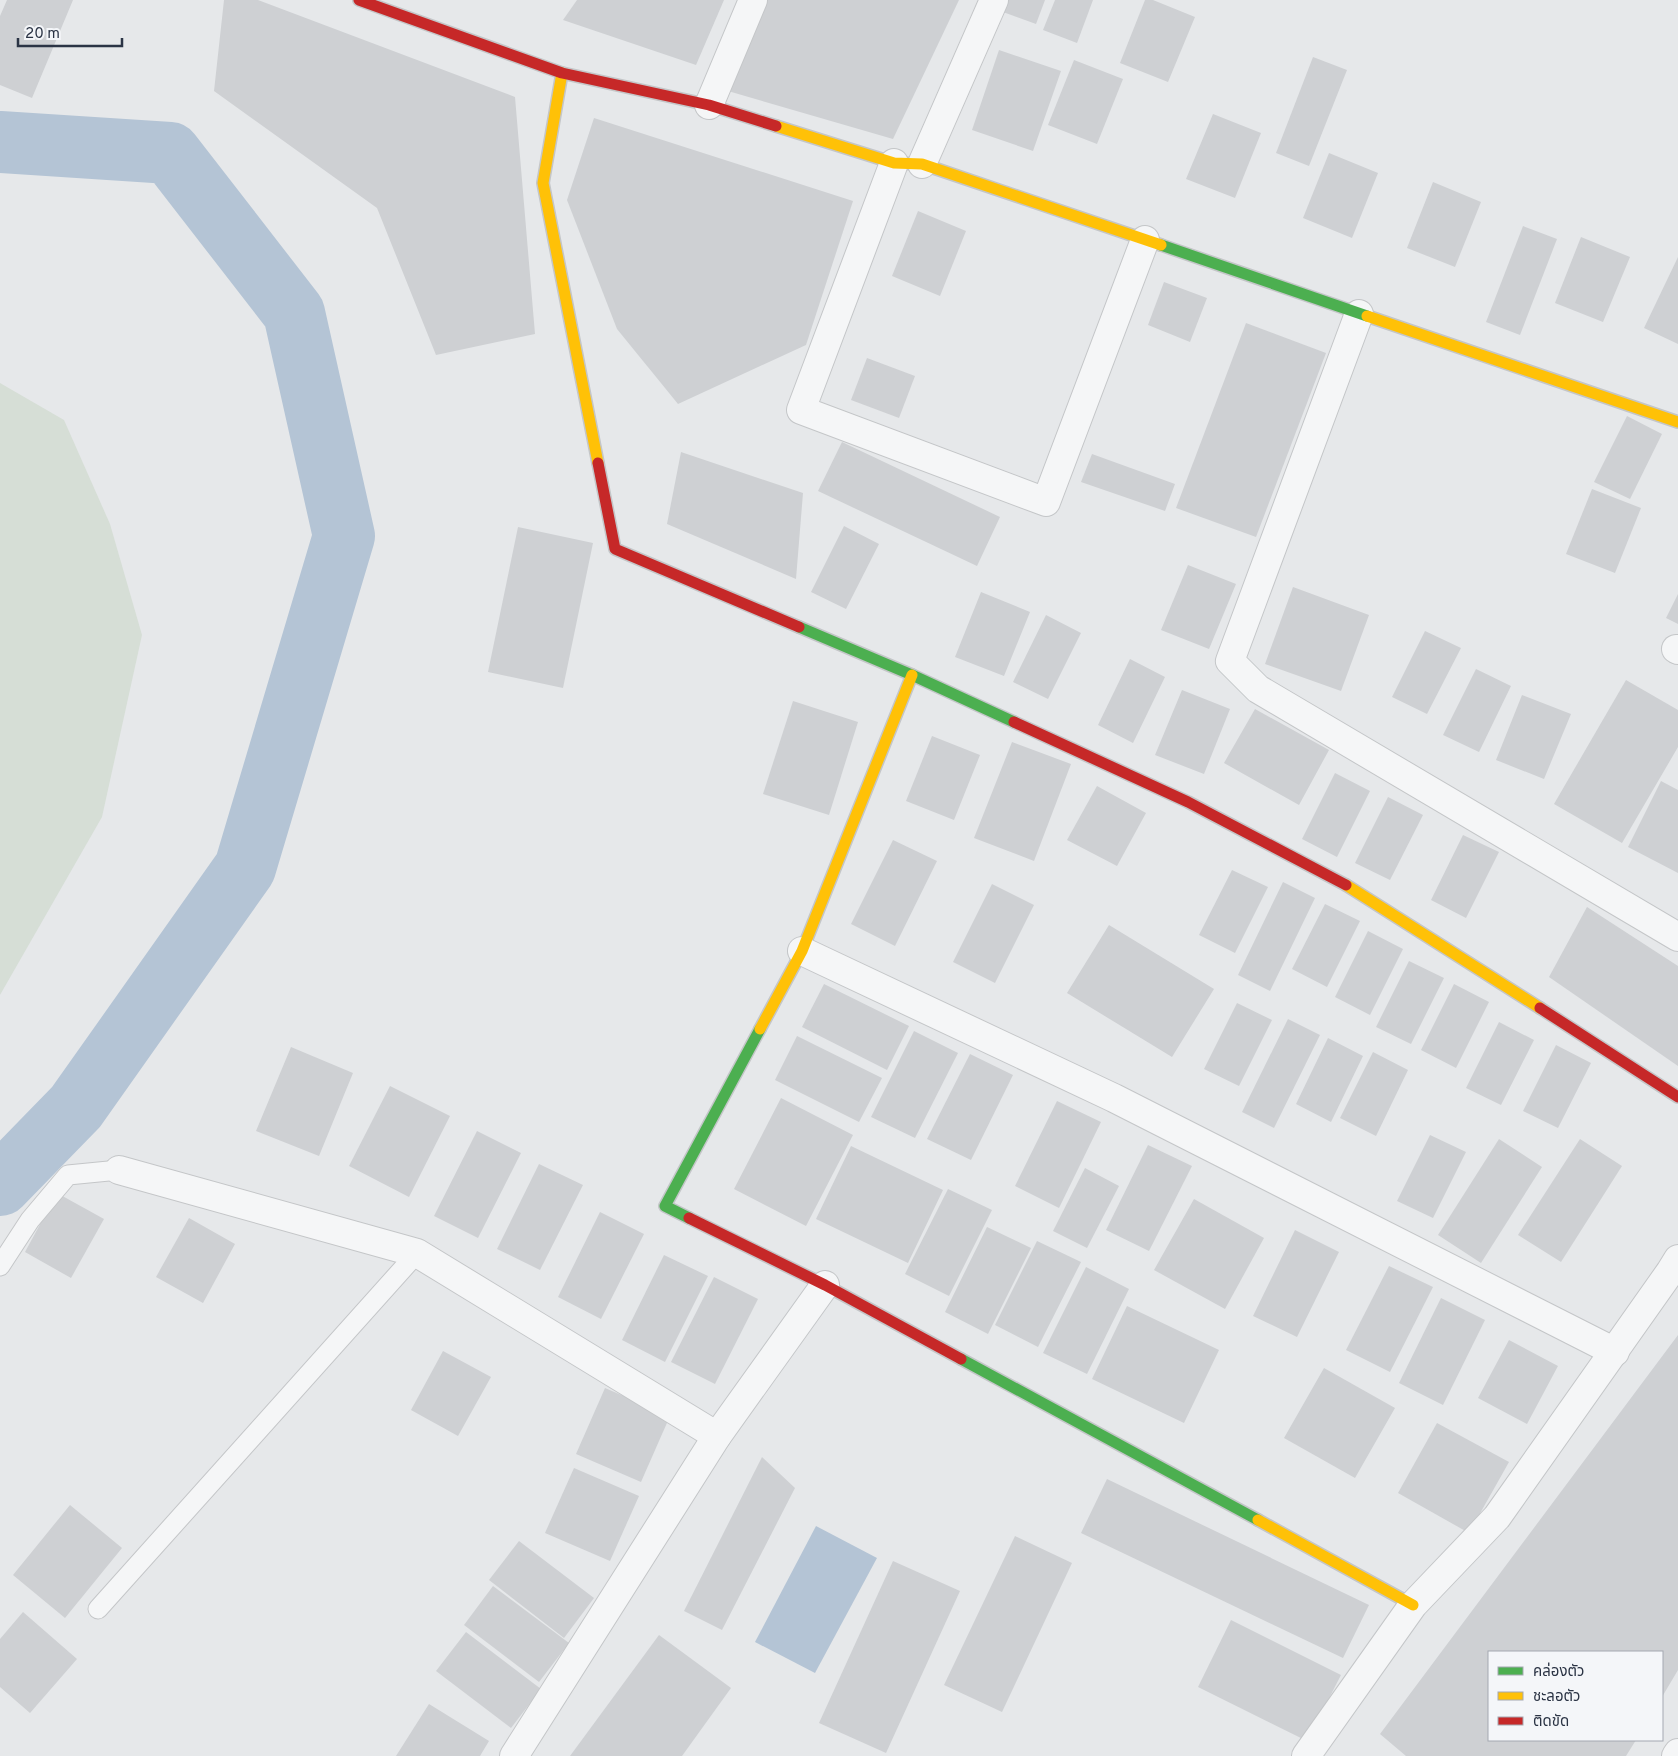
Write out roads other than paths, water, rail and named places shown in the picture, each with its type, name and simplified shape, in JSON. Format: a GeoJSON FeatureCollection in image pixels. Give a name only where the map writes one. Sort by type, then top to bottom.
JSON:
{"type":"FeatureCollection","features":[{"type":"Feature","properties":{"kind":"street"},"geometry":{"type":"LineString","coordinates":[[359,0],[562,73],[709,105],[894,163],[922,164],[1678,422]]}},
{"type":"Feature","properties":{"kind":"street"},"geometry":{"type":"LineString","coordinates":[[709,105],[753,0]]}},
{"type":"Feature","properties":{"kind":"street"},"geometry":{"type":"LineString","coordinates":[[922,164],[994,0]]}},
{"type":"Feature","properties":{"kind":"street"},"geometry":{"type":"LineString","coordinates":[[562,73],[543,183],[615,549],[912,675],[1188,802],[1336,878],[1678,1097]]}},
{"type":"Feature","properties":{"kind":"street"},"geometry":{"type":"LineString","coordinates":[[894,163],[801,410],[1046,502],[1146,240]]}},
{"type":"Feature","properties":{"kind":"street"},"geometry":{"type":"LineString","coordinates":[[1359,314],[1230,662],[1258,689],[1678,937]]}},
{"type":"Feature","properties":{"kind":"street"},"geometry":{"type":"LineString","coordinates":[[912,675],[802,951],[665,1206],[825,1285],[1413,1604]]}},
{"type":"Feature","properties":{"kind":"street"},"geometry":{"type":"LineString","coordinates":[[802,951],[1114,1098],[1615,1352]]}},
{"type":"Feature","properties":{"kind":"street"},"geometry":{"type":"LineString","coordinates":[[119,1170],[417,1254],[716,1436]]}},
{"type":"Feature","properties":{"kind":"street"},"geometry":{"type":"LineString","coordinates":[[1306,1756],[1413,1604],[1497,1517],[1615,1352],[1678,1259]]}},
{"type":"Feature","properties":{"kind":"street"},"geometry":{"type":"LineString","coordinates":[[514,1756],[716,1436],[825,1285]]}},
{"type":"Feature","properties":{"kind":"lane"},"geometry":{"type":"LineString","coordinates":[[0,1266],[30,1220],[68,1175],[119,1170]]}},
{"type":"Feature","properties":{"kind":"lane"},"geometry":{"type":"LineString","coordinates":[[98,1609],[417,1254]]}},
{"type":"Feature","properties":{"kind":"water"},"geometry":{"type":"Polygon","coordinates":[[[816,1526],[877,1558],[815,1673],[755,1642],[816,1526]]]}},
{"type":"Feature","properties":{"kind":"waterway"},"geometry":{"type":"LineString","coordinates":[[0,142],[170,153],[294,313],[344,536],[245,868],[76,1107],[0,1185]]}}]}
